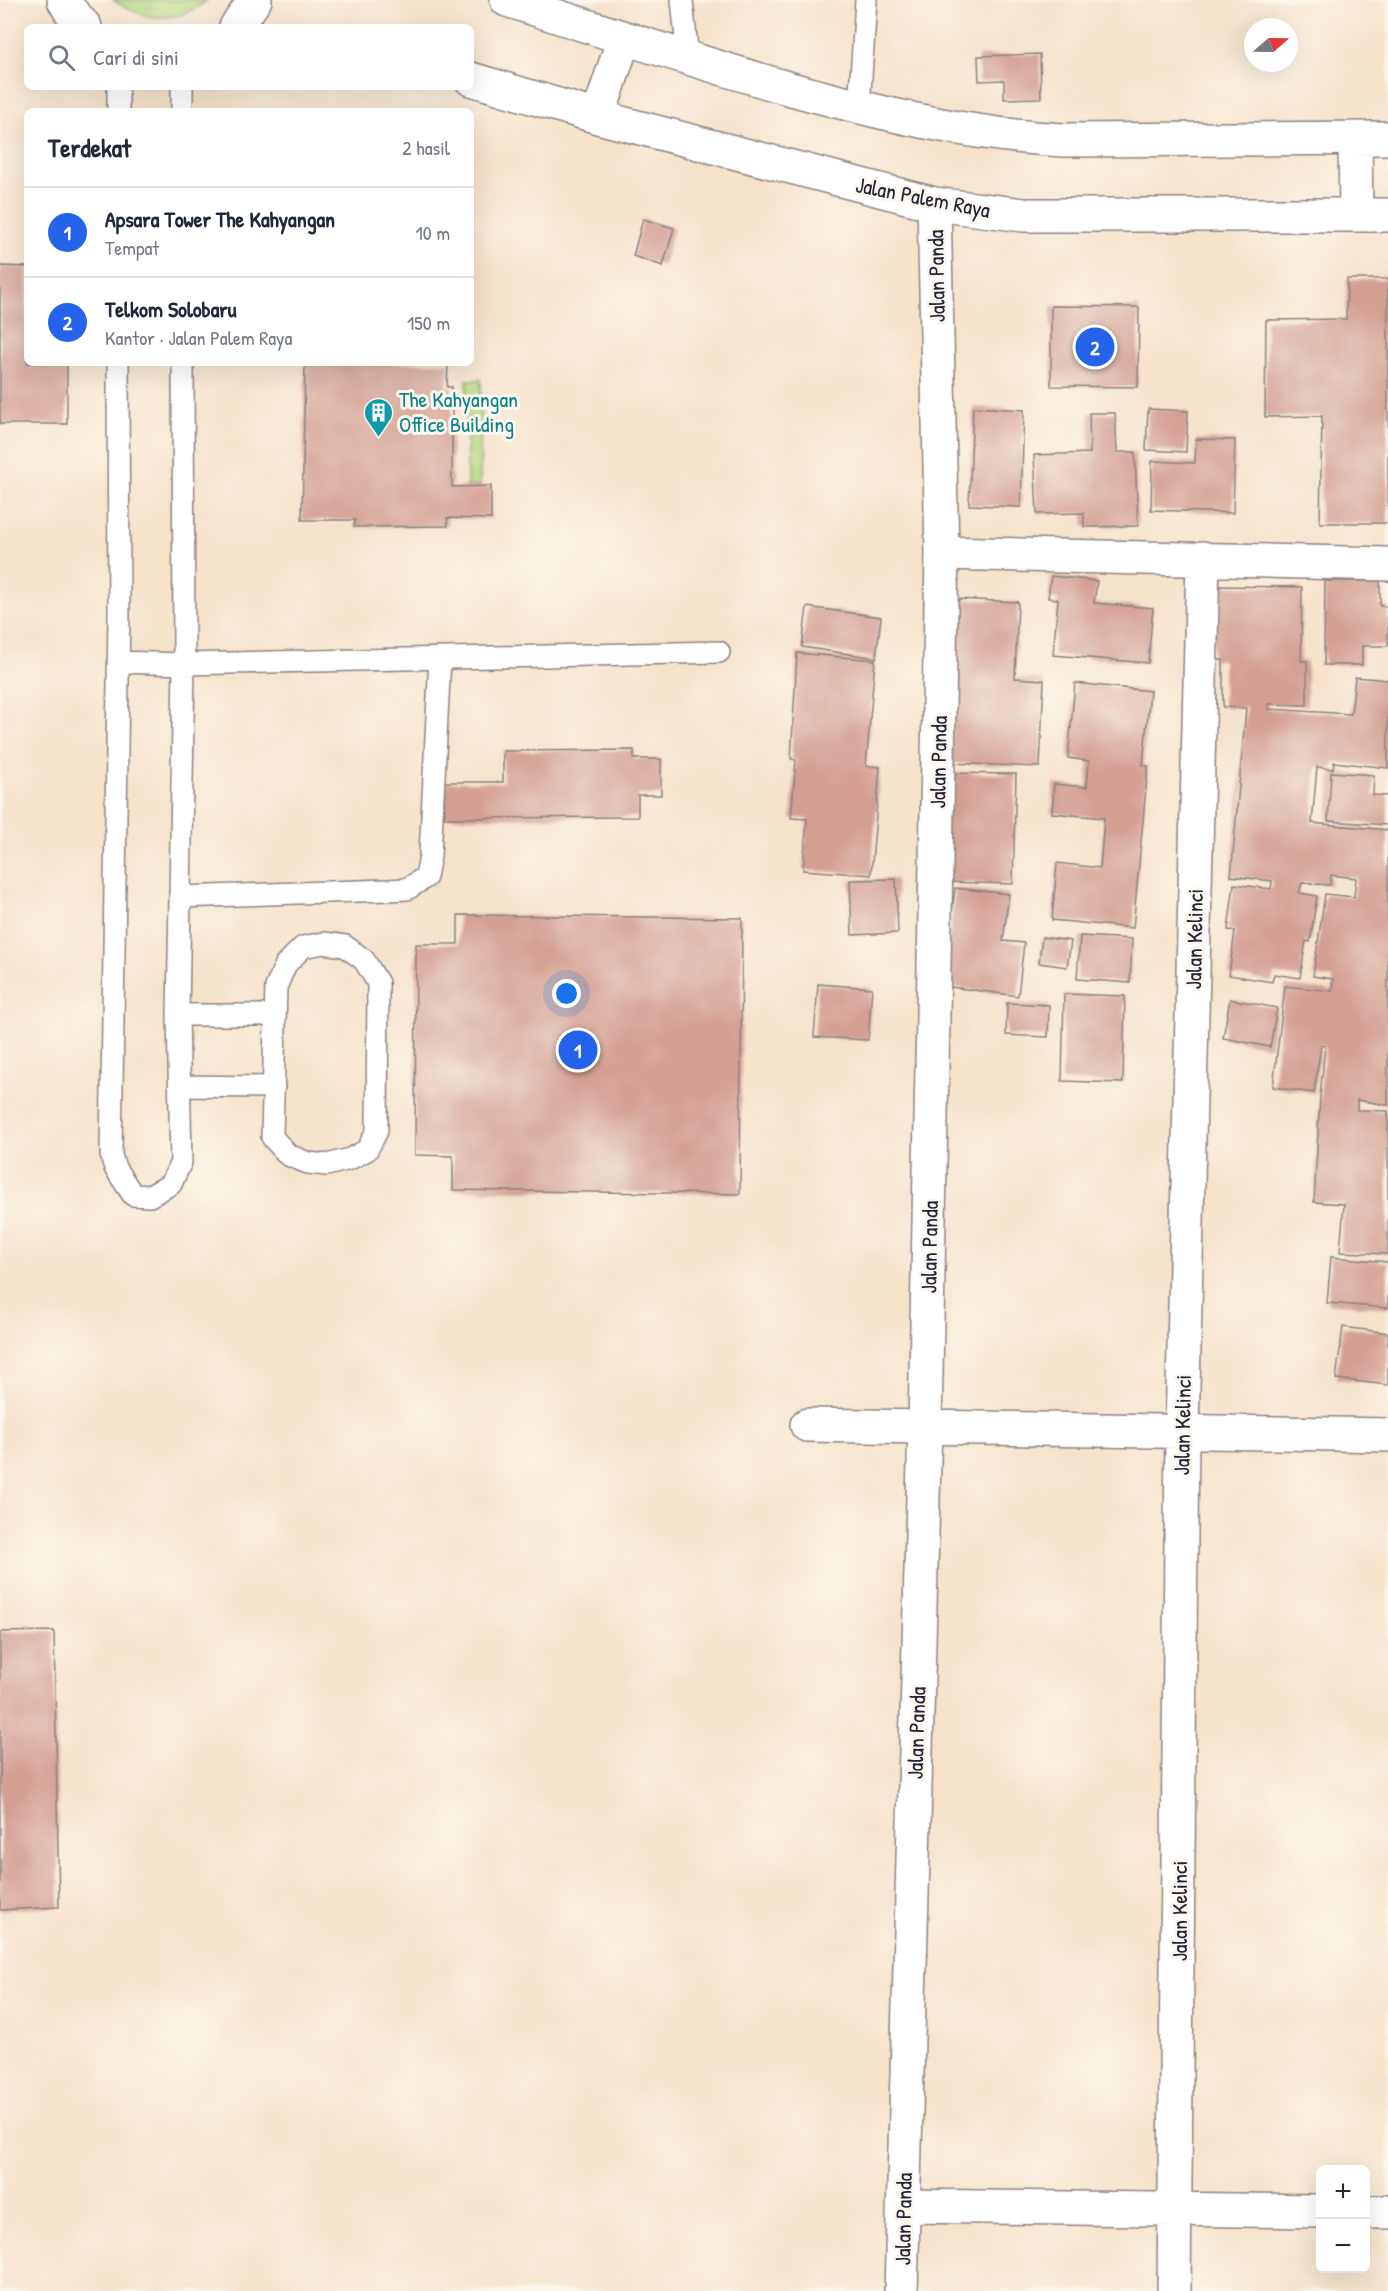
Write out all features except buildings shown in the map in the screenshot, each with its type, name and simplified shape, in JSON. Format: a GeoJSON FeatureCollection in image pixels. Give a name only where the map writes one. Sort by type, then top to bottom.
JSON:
{"type":"FeatureCollection","features":[{"type":"Feature","properties":{"kind":"street"},"geometry":{"type":"LineString","coordinates":[[64,0],[82,24]]}},
{"type":"Feature","properties":{"kind":"street"},"geometry":{"type":"LineString","coordinates":[[238,24],[255,0]]}},
{"type":"Feature","properties":{"kind":"street"},"geometry":{"type":"LineString","coordinates":[[507,0],[688,58],[859,108],[977,132],[1064,140],[1388,138]]}},
{"type":"Feature","properties":{"kind":"street"},"geometry":{"type":"LineString","coordinates":[[598,117],[624,38]]}},
{"type":"Feature","properties":{"kind":"street","name":"Jalan Palem Raya"},"geometry":{"type":"LineString","coordinates":[[474,80],[598,117],[934,204],[1024,215],[1388,215]]}},
{"type":"Feature","properties":{"kind":"street"},"geometry":{"type":"LineString","coordinates":[[1355,138],[1356,214]]}},
{"type":"Feature","properties":{"kind":"street","name":"Jalan Panda"},"geometry":{"type":"LineString","coordinates":[[901,2291],[925,1426],[942,553],[934,204]]}},
{"type":"Feature","properties":{"kind":"street"},"geometry":{"type":"LineString","coordinates":[[942,553],[1388,564]]}},
{"type":"Feature","properties":{"kind":"street","name":"Jalan Kelinci"},"geometry":{"type":"LineString","coordinates":[[1174,2291],[1177,2209],[1182,1430],[1203,558]]}},
{"type":"Feature","properties":{"kind":"street"},"geometry":{"type":"LineString","coordinates":[[807,1425],[1388,1435]]}},
{"type":"Feature","properties":{"kind":"street"},"geometry":{"type":"LineString","coordinates":[[903,2206],[1316,2211]]}},
{"type":"Feature","properties":{"kind":"street"},"geometry":{"type":"LineString","coordinates":[[1370,2212],[1388,2212]]}},
{"type":"Feature","properties":{"kind":"lane"},"geometry":{"type":"LineString","coordinates":[[682,0],[688,58]]}},
{"type":"Feature","properties":{"kind":"lane"},"geometry":{"type":"LineString","coordinates":[[859,108],[866,0]]}},
{"type":"Feature","properties":{"kind":"lane"},"geometry":{"type":"LineString","coordinates":[[118,90],[118,108]]}},
{"type":"Feature","properties":{"kind":"lane"},"geometry":{"type":"LineString","coordinates":[[182,90],[182,108]]}},
{"type":"Feature","properties":{"kind":"lane"},"geometry":{"type":"LineString","coordinates":[[118,366],[119,662],[111,1155],[115,1168],[133,1195],[150,1196],[171,1184],[181,1162],[178,1015],[184,664],[183,366]]}},
{"type":"Feature","properties":{"kind":"lane"},"geometry":{"type":"LineString","coordinates":[[119,662],[184,664],[719,652]]}},
{"type":"Feature","properties":{"kind":"lane"},"geometry":{"type":"LineString","coordinates":[[180,897],[398,890],[406,889],[426,878],[430,856],[440,658]]}},
{"type":"Feature","properties":{"kind":"lane"},"geometry":{"type":"LineString","coordinates":[[324,943],[345,946],[364,960],[378,983],[377,1131],[367,1150],[350,1159],[327,1165],[308,1163],[288,1155],[272,1137],[274,1015],[276,987],[286,964],[303,947],[324,943]]}},
{"type":"Feature","properties":{"kind":"lane"},"geometry":{"type":"LineString","coordinates":[[178,1015],[274,1015]]}},
{"type":"Feature","properties":{"kind":"lane"},"geometry":{"type":"LineString","coordinates":[[180,1086],[274,1088]]}},
{"type":"Feature","properties":{"kind":"green space"},"geometry":{"type":"Polygon","coordinates":[[[113,0],[207,0],[184,14],[160,17],[148,16],[113,0]]]}},
{"type":"Feature","properties":{"kind":"green space"},"geometry":{"type":"Polygon","coordinates":[[[467,380],[481,380],[480,486],[467,486],[467,380]]]}},
{"type":"Feature","properties":{"kind":"place","name":"Telkom Solobaru"},"geometry":{"type":"Point","coordinates":[1095,347]}},
{"type":"Feature","properties":{"kind":"place","name":"The Kahyangan Office Building"},"geometry":{"type":"Point","coordinates":[378,438]}},
{"type":"Feature","properties":{"kind":"place","name":"Apsara Tower The Kahyangan"},"geometry":{"type":"Point","coordinates":[578,1050]}}]}
